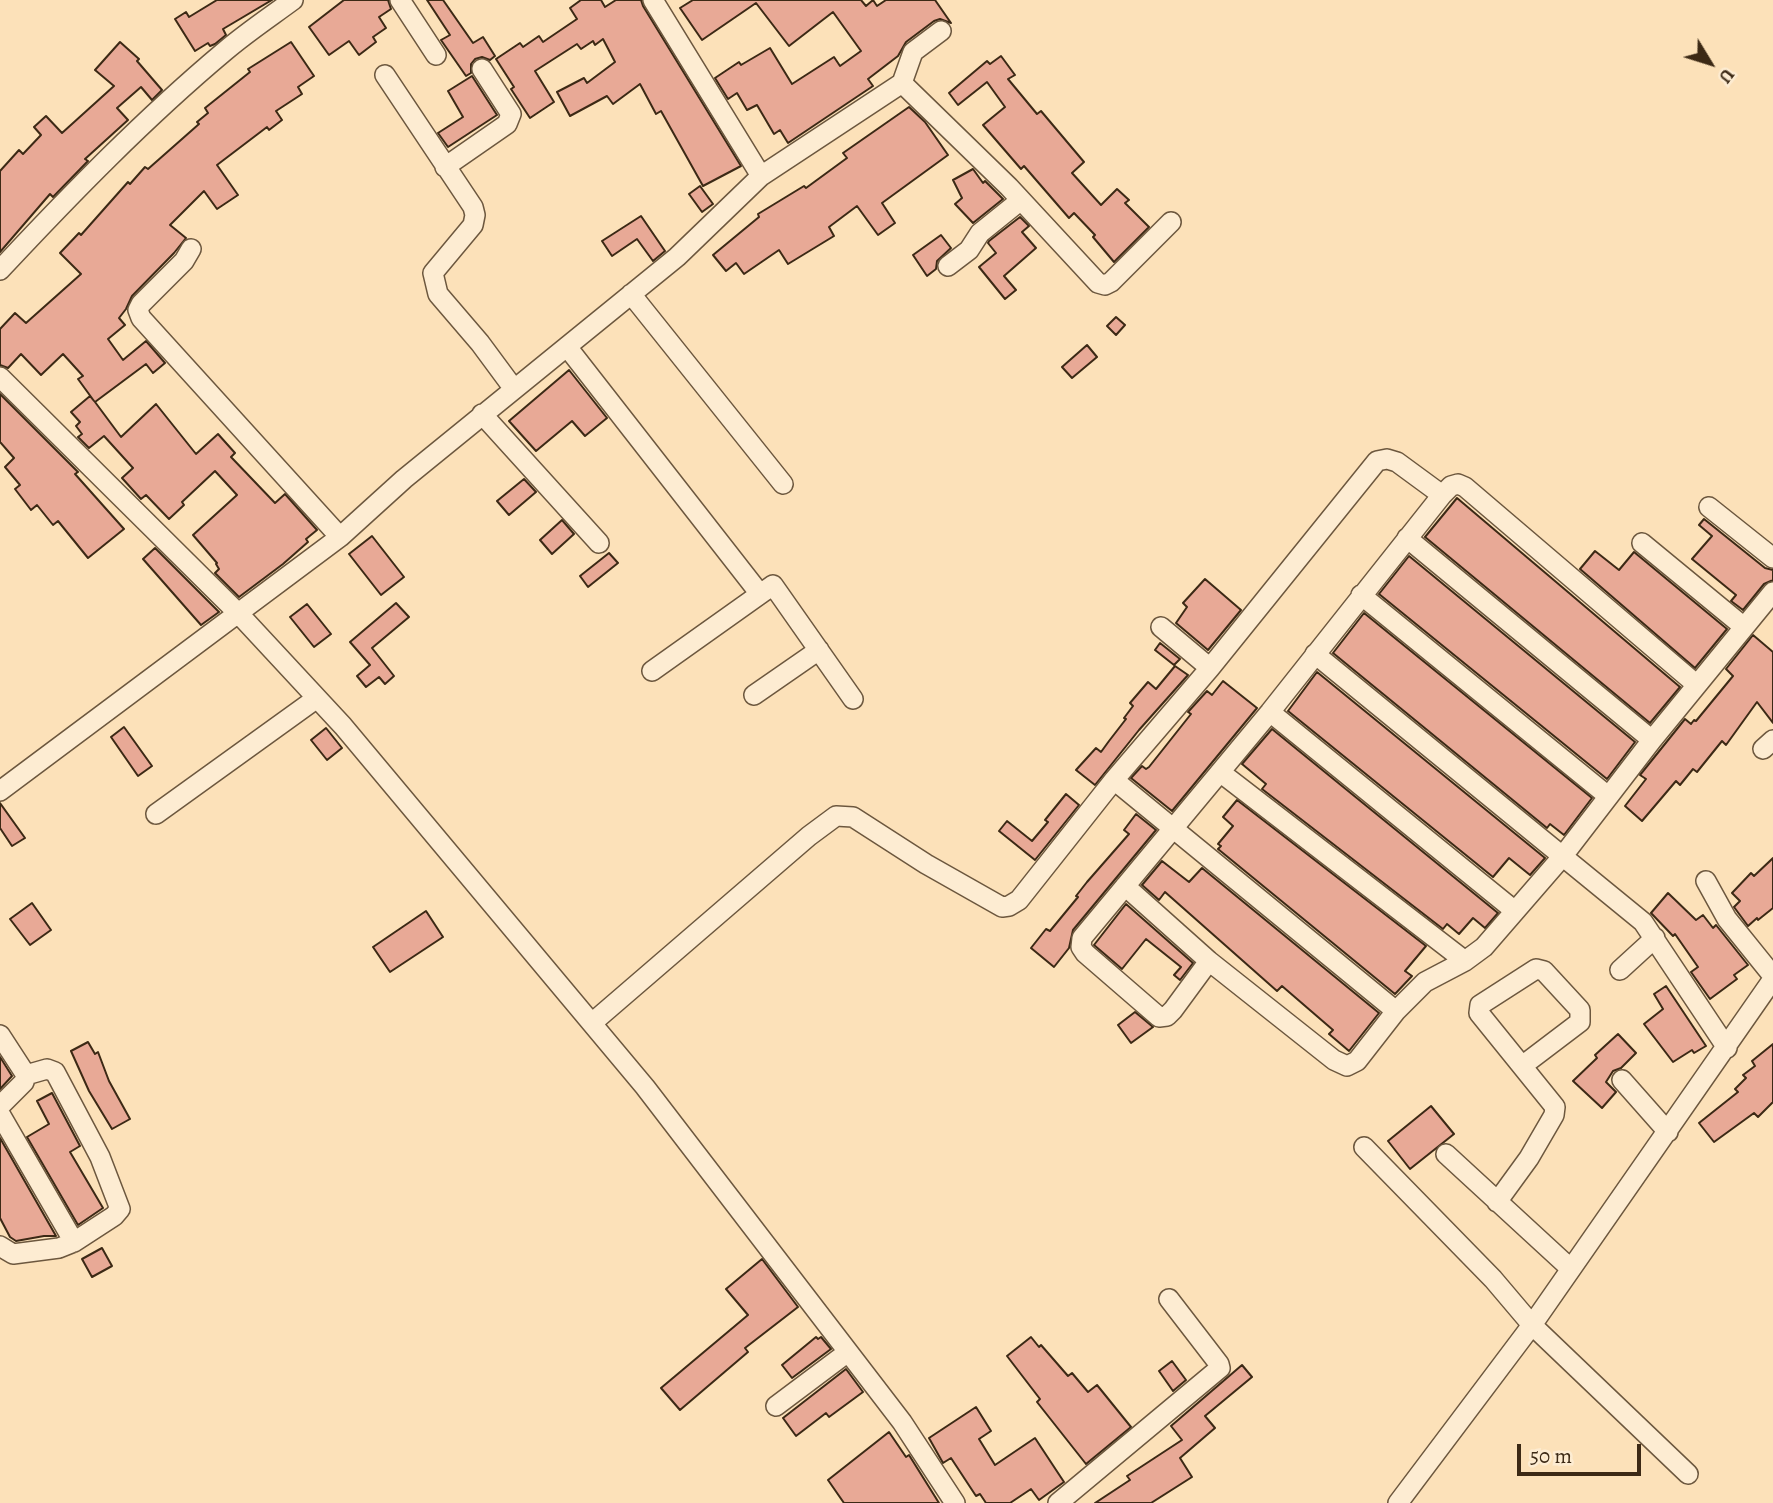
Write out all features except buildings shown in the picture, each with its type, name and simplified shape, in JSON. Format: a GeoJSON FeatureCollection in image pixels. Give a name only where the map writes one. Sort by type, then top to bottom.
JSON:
{"type":"FeatureCollection","features":[{"type":"Feature","properties":{"kind":"street"},"geometry":{"type":"LineString","coordinates":[[0,270],[48,218],[178,92],[227,49],[293,0]]}},
{"type":"Feature","properties":{"kind":"street"},"geometry":{"type":"LineString","coordinates":[[400,0],[436,55]]}},
{"type":"Feature","properties":{"kind":"street"},"geometry":{"type":"LineString","coordinates":[[653,0],[761,176]]}},
{"type":"Feature","properties":{"kind":"street"},"geometry":{"type":"LineString","coordinates":[[0,791],[340,537],[482,414],[568,348],[677,257],[761,176],[902,83],[913,52],[941,31]]}},
{"type":"Feature","properties":{"kind":"street"},"geometry":{"type":"LineString","coordinates":[[445,167],[507,124],[510,119],[511,114],[482,69]]}},
{"type":"Feature","properties":{"kind":"street"},"geometry":{"type":"LineString","coordinates":[[385,75],[473,207],[475,215],[473,225],[433,273],[438,294],[480,343],[514,389]]}},
{"type":"Feature","properties":{"kind":"street"},"geometry":{"type":"LineString","coordinates":[[902,83],[1021,200],[1098,283],[1105,285],[1171,222]]}},
{"type":"Feature","properties":{"kind":"street"},"geometry":{"type":"LineString","coordinates":[[948,266],[969,250],[980,233],[1021,200]]}},
{"type":"Feature","properties":{"kind":"street"},"geometry":{"type":"LineString","coordinates":[[191,249],[184,261],[141,304],[138,310],[141,318],[340,537]]}},
{"type":"Feature","properties":{"kind":"street"},"geometry":{"type":"LineString","coordinates":[[631,294],[783,484]]}},
{"type":"Feature","properties":{"kind":"street"},"geometry":{"type":"LineString","coordinates":[[568,348],[760,594]]}},
{"type":"Feature","properties":{"kind":"street"},"geometry":{"type":"LineString","coordinates":[[0,377],[239,614],[317,698],[645,1087],[902,1422],[955,1503]]}},
{"type":"Feature","properties":{"kind":"street"},"geometry":{"type":"LineString","coordinates":[[482,414],[599,543]]}},
{"type":"Feature","properties":{"kind":"street"},"geometry":{"type":"LineString","coordinates":[[592,1023],[809,836],[836,816],[853,817],[926,864],[1002,907],[1019,900],[1114,779],[1210,668],[1377,461],[1387,458],[1397,461],[1442,495]]}},
{"type":"Feature","properties":{"kind":"street"},"geometry":{"type":"LineString","coordinates":[[1209,961],[1173,1010],[1167,1016],[1158,1017],[1085,953],[1081,947],[1082,938],[1270,712],[1361,595],[1451,486],[1458,484],[1465,487],[1697,685]]}},
{"type":"Feature","properties":{"kind":"street"},"geometry":{"type":"LineString","coordinates":[[1709,507],[1773,558]]}},
{"type":"Feature","properties":{"kind":"street"},"geometry":{"type":"LineString","coordinates":[[1407,538],[1652,740]]}},
{"type":"Feature","properties":{"kind":"street"},"geometry":{"type":"LineString","coordinates":[[1642,543],[1744,627]]}},
{"type":"Feature","properties":{"kind":"street"},"geometry":{"type":"LineString","coordinates":[[652,671],[773,585],[853,699]]}},
{"type":"Feature","properties":{"kind":"street"},"geometry":{"type":"LineString","coordinates":[[1125,886],[1209,961],[1334,1060],[1347,1066],[1357,1061],[1396,1011],[1426,982],[1465,961],[1484,947],[1562,857],[1652,740],[1773,592]]}},
{"type":"Feature","properties":{"kind":"street"},"geometry":{"type":"LineString","coordinates":[[1361,595],[1608,796]]}},
{"type":"Feature","properties":{"kind":"street"},"geometry":{"type":"LineString","coordinates":[[1161,627],[1210,668]]}},
{"type":"Feature","properties":{"kind":"street"},"geometry":{"type":"LineString","coordinates":[[754,695],[819,650]]}},
{"type":"Feature","properties":{"kind":"street"},"geometry":{"type":"LineString","coordinates":[[1315,654],[1643,922],[1727,1048]]}},
{"type":"Feature","properties":{"kind":"street"},"geometry":{"type":"LineString","coordinates":[[156,814],[317,698]]}},
{"type":"Feature","properties":{"kind":"street"},"geometry":{"type":"LineString","coordinates":[[1270,712],[1516,911]]}},
{"type":"Feature","properties":{"kind":"street"},"geometry":{"type":"LineString","coordinates":[[1220,772],[1465,961]]}},
{"type":"Feature","properties":{"kind":"street"},"geometry":{"type":"LineString","coordinates":[[1114,779],[1396,1011]]}},
{"type":"Feature","properties":{"kind":"street"},"geometry":{"type":"LineString","coordinates":[[1398,1503],[1532,1325],[1727,1048],[1767,1003],[1773,977],[1727,919],[1706,881]]}},
{"type":"Feature","properties":{"kind":"street"},"geometry":{"type":"LineString","coordinates":[[1620,970],[1655,938]]}},
{"type":"Feature","properties":{"kind":"street"},"geometry":{"type":"LineString","coordinates":[[1497,1202],[1529,1158],[1554,1115],[1555,1107],[1479,1013],[1480,1005],[1485,999],[1536,969],[1544,971],[1580,1010],[1582,1017],[1580,1022],[1522,1066]]}},
{"type":"Feature","properties":{"kind":"street"},"geometry":{"type":"LineString","coordinates":[[0,1035],[26,1075],[24,1082],[0,1106]]}},
{"type":"Feature","properties":{"kind":"street"},"geometry":{"type":"LineString","coordinates":[[0,1246],[13,1254],[59,1248],[74,1242],[114,1216],[120,1209],[100,1157],[55,1072],[47,1069],[26,1075]]}},
{"type":"Feature","properties":{"kind":"street"},"geometry":{"type":"LineString","coordinates":[[1622,1080],[1668,1132]]}},
{"type":"Feature","properties":{"kind":"street"},"geometry":{"type":"LineString","coordinates":[[0,1114],[74,1242]]}},
{"type":"Feature","properties":{"kind":"street"},"geometry":{"type":"LineString","coordinates":[[1364,1147],[1493,1279],[1532,1325],[1688,1474]]}},
{"type":"Feature","properties":{"kind":"street"},"geometry":{"type":"LineString","coordinates":[[1446,1154],[1571,1269]]}},
{"type":"Feature","properties":{"kind":"street"},"geometry":{"type":"LineString","coordinates":[[1058,1503],[1220,1368],[1220,1364],[1169,1299]]}},
{"type":"Feature","properties":{"kind":"street"},"geometry":{"type":"LineString","coordinates":[[776,1406],[848,1352]]}}]}
